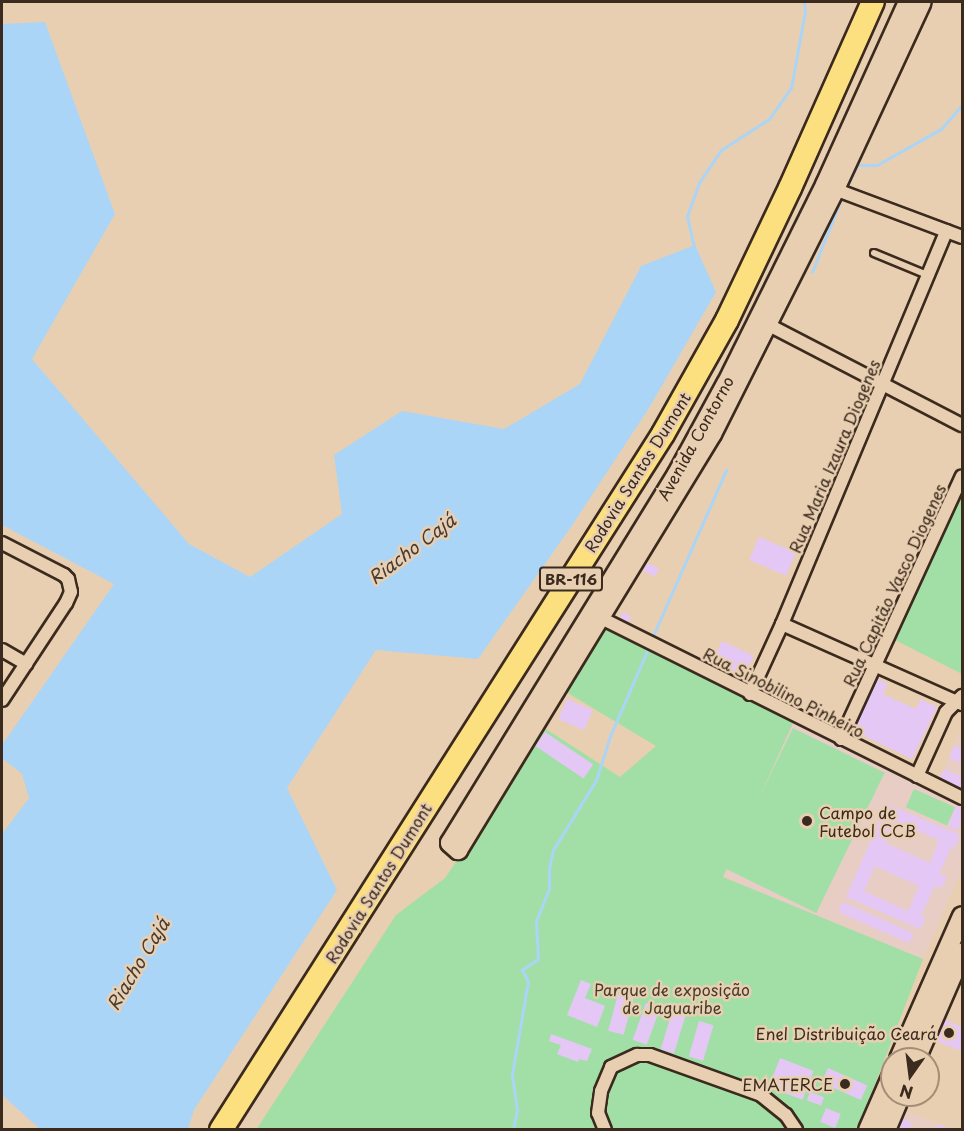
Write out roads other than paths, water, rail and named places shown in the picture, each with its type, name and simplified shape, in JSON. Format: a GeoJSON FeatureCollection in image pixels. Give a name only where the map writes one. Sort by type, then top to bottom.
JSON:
{"type":"FeatureCollection","features":[{"type":"Feature","properties":{"kind":"highway","name":"Rodovia Santos Dumont"},"geometry":{"type":"LineString","coordinates":[[221,1130],[663,434],[732,309],[873,2]]}},
{"type":"Feature","properties":{"kind":"street"},"geometry":{"type":"LineString","coordinates":[[830,187],[908,2]]}},
{"type":"Feature","properties":{"kind":"street"},"geometry":{"type":"LineString","coordinates":[[460,849],[523,734],[706,444],[763,322],[922,2]]}},
{"type":"Feature","properties":{"kind":"street"},"geometry":{"type":"LineString","coordinates":[[830,187],[963,237]]}},
{"type":"Feature","properties":{"kind":"street","name":"Rua Maria Izaura Diogenes"},"geometry":{"type":"LineString","coordinates":[[750,693],[782,624],[946,231]]}},
{"type":"Feature","properties":{"kind":"street"},"geometry":{"type":"LineString","coordinates":[[763,322],[963,425]]}},
{"type":"Feature","properties":{"kind":"street","name":"Rua Capitão Vasco Diogenes"},"geometry":{"type":"LineString","coordinates":[[841,739],[963,476]]}},
{"type":"Feature","properties":{"kind":"street"},"geometry":{"type":"LineString","coordinates":[[2,543],[64,575],[70,585],[66,603],[2,700]]}},
{"type":"Feature","properties":{"kind":"street","name":"Rua Sinobilino Pinheiro"},"geometry":{"type":"LineString","coordinates":[[596,616],[963,798]]}},
{"type":"Feature","properties":{"kind":"street"},"geometry":{"type":"LineString","coordinates":[[782,624],[960,700],[939,725],[916,776]]}},
{"type":"Feature","properties":{"kind":"street"},"geometry":{"type":"LineString","coordinates":[[2,650],[26,664]]}},
{"type":"Feature","properties":{"kind":"street"},"geometry":{"type":"LineString","coordinates":[[921,1047],[956,961],[963,916]]}},
{"type":"Feature","properties":{"kind":"street"},"geometry":{"type":"LineString","coordinates":[[906,1047],[956,961]]}},
{"type":"Feature","properties":{"kind":"street"},"geometry":{"type":"LineString","coordinates":[[604,1130],[598,1113],[601,1091],[611,1067],[637,1055],[650,1055],[761,1095],[786,1115],[796,1130]]}},
{"type":"Feature","properties":{"kind":"street"},"geometry":{"type":"LineString","coordinates":[[868,1130],[880,1102]]}},
{"type":"Feature","properties":{"kind":"street"},"geometry":{"type":"LineString","coordinates":[[886,1130],[896,1107]]}},
{"type":"Feature","properties":{"kind":"lane"},"geometry":{"type":"LineString","coordinates":[[874,253],[928,275]]}},
{"type":"Feature","properties":{"kind":"water"},"geometry":{"type":"Polygon","coordinates":[[[45,22],[115,214],[32,359],[189,544],[250,577],[342,514],[334,455],[402,411],[504,429],[580,384],[641,266],[695,245],[716,292],[649,408],[571,527],[478,659],[376,650],[287,788],[337,890],[194,1110],[188,1129],[40,1129],[2,1095],[2,834],[29,798],[22,774],[2,758],[2,745],[114,584],[2,525],[2,24],[45,22]]]}},
{"type":"Feature","properties":{"kind":"waterway","name":"Riacho Cajá"},"geometry":{"type":"LineString","coordinates":[[694,247],[687,216],[700,181],[721,150],[769,119],[791,88],[805,11],[804,2]]}},
{"type":"Feature","properties":{"kind":"waterway","name":"Riacho Cajá"},"geometry":{"type":"LineString","coordinates":[[846,188],[857,165],[877,165],[941,129],[962,105]]}},
{"type":"Feature","properties":{"kind":"waterway","name":"Riacho Cajá"},"geometry":{"type":"LineString","coordinates":[[812,272],[843,194]]}},
{"type":"Feature","properties":{"kind":"waterway","name":"Riacho Cajá"},"geometry":{"type":"LineString","coordinates":[[652,638],[726,470]]}},
{"type":"Feature","properties":{"kind":"waterway","name":"Riacho Cajá"},"geometry":{"type":"LineString","coordinates":[[513,1130],[517,1110],[512,1074],[528,981],[522,970],[538,959],[536,921],[549,888],[549,869],[553,850],[596,780],[610,736],[650,644]]}},
{"type":"Feature","properties":{"kind":"place","name":"Campo de Futebol CCB"},"geometry":{"type":"Point","coordinates":[807,821]}},
{"type":"Feature","properties":{"kind":"place","name":"Enel Distribuição Ceará"},"geometry":{"type":"Point","coordinates":[949,1033]}},
{"type":"Feature","properties":{"kind":"place","name":"EMATERCE"},"geometry":{"type":"Point","coordinates":[845,1084]}},
{"type":"Feature","properties":{"kind":"park label","name":"Parque de exposição de Jaguaribe"},"geometry":{"type":"Point","coordinates":[672,998]}}]}
